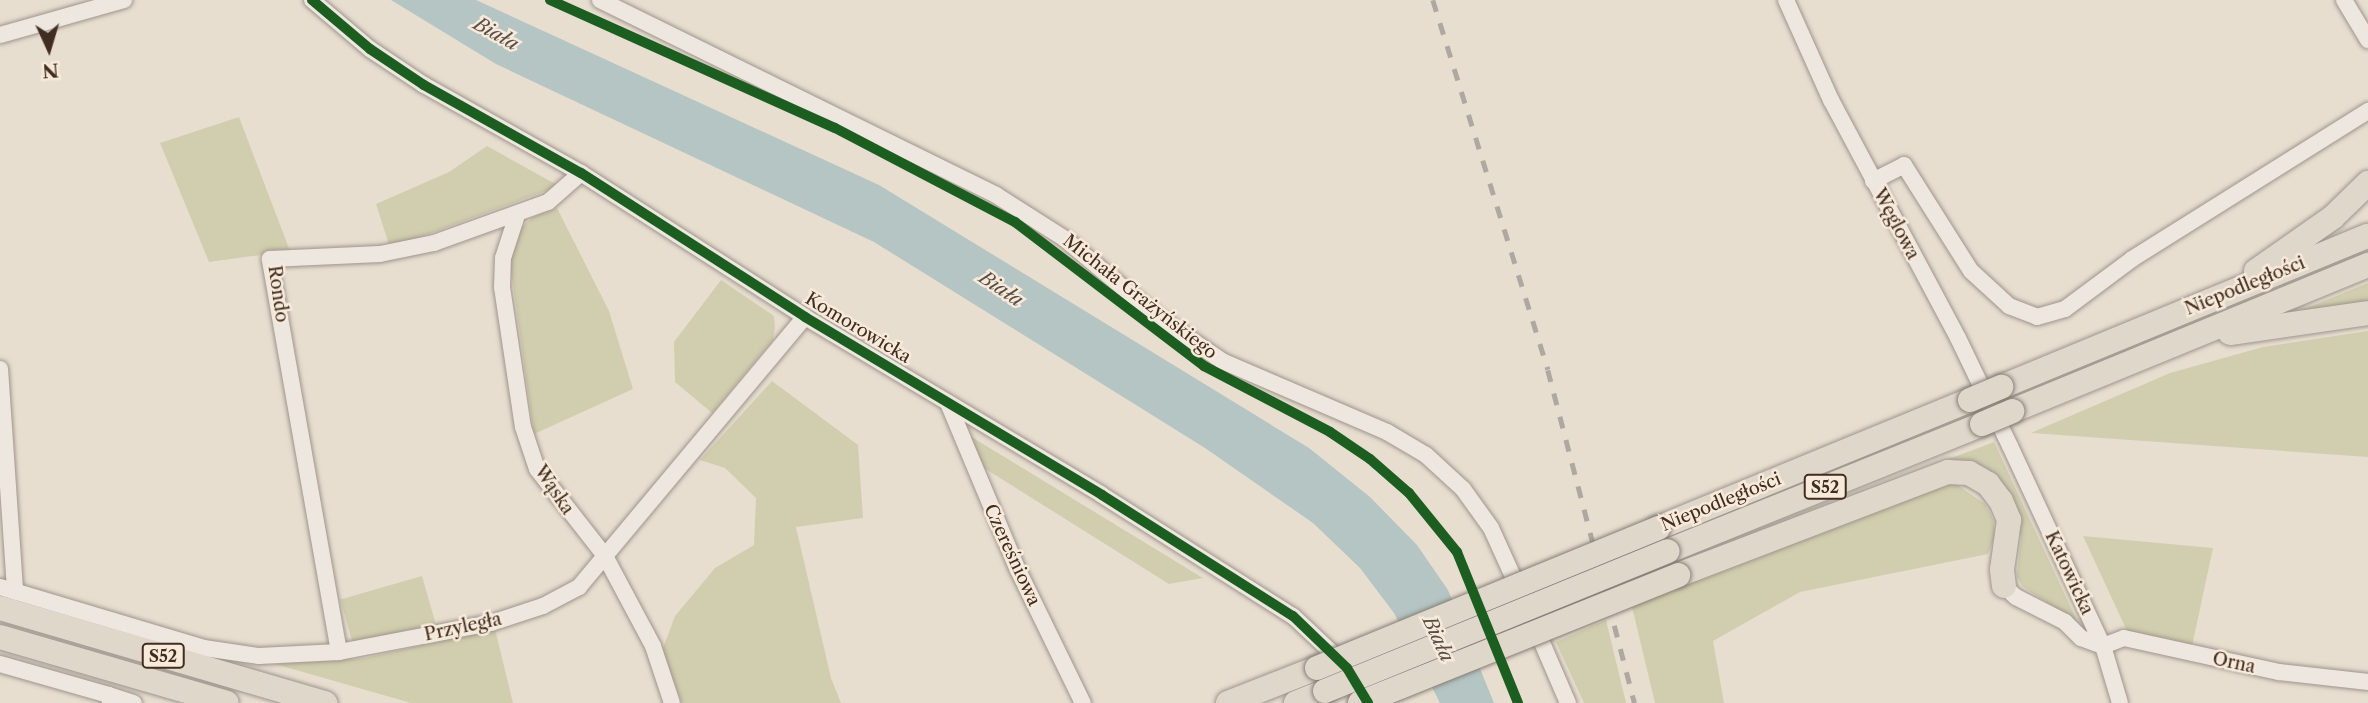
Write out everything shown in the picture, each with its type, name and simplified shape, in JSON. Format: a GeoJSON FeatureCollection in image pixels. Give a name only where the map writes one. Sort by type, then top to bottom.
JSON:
{"type":"FeatureCollection","features":[{"type":"Feature","properties":{"kind":"highway"},"geometry":{"type":"LineString","coordinates":[[2218,297],[2333,217],[2368,183]]}},
{"type":"Feature","properties":{"kind":"highway","name":"Niepodległości"},"geometry":{"type":"LineString","coordinates":[[1228,703],[2368,236]]}},
{"type":"Feature","properties":{"kind":"highway","name":"Niepodległości"},"geometry":{"type":"LineString","coordinates":[[1296,703],[2368,265]]}},
{"type":"Feature","properties":{"kind":"highway"},"geometry":{"type":"LineString","coordinates":[[2174,344],[2286,322],[2368,313]]}},
{"type":"Feature","properties":{"kind":"highway"},"geometry":{"type":"LineString","coordinates":[[1360,703],[1678,575],[1948,472],[1969,473],[1988,484],[2001,501],[2008,520],[2002,569],[2004,586]]}},
{"type":"Feature","properties":{"kind":"highway","name":"S52"},"geometry":{"type":"LineString","coordinates":[[5,595],[325,703]]}},
{"type":"Feature","properties":{"kind":"highway","name":"S52"},"geometry":{"type":"LineString","coordinates":[[0,637],[227,703]]}},
{"type":"Feature","properties":{"kind":"street"},"geometry":{"type":"LineString","coordinates":[[0,35],[124,0]]}},
{"type":"Feature","properties":{"kind":"street","name":"Komorowicka"},"geometry":{"type":"LineString","coordinates":[[312,0],[370,49],[424,85],[581,173],[805,317],[1293,616],[1348,668],[1368,703]]}},
{"type":"Feature","properties":{"kind":"street","name":"Michała Grażyńskiego"},"geometry":{"type":"LineString","coordinates":[[600,0],[996,195],[1065,239],[1158,317],[1222,361],[1387,432],[1426,456],[1463,489],[1491,528],[1568,703]]}},
{"type":"Feature","properties":{"kind":"street","name":"Węglowa"},"geometry":{"type":"LineString","coordinates":[[1786,0],[1873,181],[2010,446]]}},
{"type":"Feature","properties":{"kind":"street"},"geometry":{"type":"LineString","coordinates":[[2344,0],[2368,40]]}},
{"type":"Feature","properties":{"kind":"street"},"geometry":{"type":"LineString","coordinates":[[1873,181],[1904,165],[1972,271],[2009,306],[2037,317],[2065,309],[2132,259],[2368,111]]}},
{"type":"Feature","properties":{"kind":"street","name":"Rondo"},"geometry":{"type":"LineString","coordinates":[[340,652],[270,259],[380,254],[434,243],[548,202],[581,173]]}},
{"type":"Feature","properties":{"kind":"street","name":"Wąska"},"geometry":{"type":"LineString","coordinates":[[517,215],[503,258],[502,287],[523,428],[537,469],[605,556],[653,646],[672,703]]}},
{"type":"Feature","properties":{"kind":"street","name":"Przyległa"},"geometry":{"type":"LineString","coordinates":[[5,595],[229,653],[288,657],[340,652],[491,623],[543,606],[579,587],[805,317]]}},
{"type":"Feature","properties":{"kind":"street"},"geometry":{"type":"LineString","coordinates":[[0,369],[5,595]]}},
{"type":"Feature","properties":{"kind":"street","name":"Czereśniowa"},"geometry":{"type":"LineString","coordinates":[[948,403],[1008,547],[1083,703]]}},
{"type":"Feature","properties":{"kind":"street","name":"Katowicka"},"geometry":{"type":"LineString","coordinates":[[2010,446],[2104,646],[2120,703]]}},
{"type":"Feature","properties":{"kind":"street"},"geometry":{"type":"LineString","coordinates":[[2004,586],[2015,597],[2064,622],[2081,638],[2104,646]]}},
{"type":"Feature","properties":{"kind":"street","name":"Orna"},"geometry":{"type":"LineString","coordinates":[[2104,646],[2124,638],[2278,672],[2368,682]]}},
{"type":"Feature","properties":{"kind":"street"},"geometry":{"type":"LineString","coordinates":[[0,664],[109,699],[134,703]]}},
{"type":"Feature","properties":{"kind":"shaded area"},"geometry":{"type":"Polygon","coordinates":[[[239,117],[290,251],[209,262],[160,143],[239,117]]]}},
{"type":"Feature","properties":{"kind":"shaded area"},"geometry":{"type":"Polygon","coordinates":[[[487,146],[559,186],[390,248],[376,204],[449,172],[487,146]]]}},
{"type":"Feature","properties":{"kind":"shaded area"},"geometry":{"type":"Polygon","coordinates":[[[557,208],[609,311],[633,389],[534,434],[510,263],[518,231],[533,217],[557,208]]]}},
{"type":"Feature","properties":{"kind":"shaded area"},"geometry":{"type":"Polygon","coordinates":[[[721,280],[774,316],[775,328],[773,340],[712,413],[675,382],[674,342],[721,280]]]}},
{"type":"Feature","properties":{"kind":"shaded area"},"geometry":{"type":"Polygon","coordinates":[[[2368,283],[2368,303],[2297,312],[2368,283]]]}},
{"type":"Feature","properties":{"kind":"shaded area"},"geometry":{"type":"Polygon","coordinates":[[[2368,331],[2368,457],[2031,433],[2170,373],[2263,347],[2368,331]]]}},
{"type":"Feature","properties":{"kind":"shaded area"},"geometry":{"type":"Polygon","coordinates":[[[772,381],[858,445],[863,518],[796,527],[831,678],[841,703],[682,703],[662,651],[675,616],[715,568],[754,545],[756,498],[725,468],[700,460],[772,381]]]}},
{"type":"Feature","properties":{"kind":"shaded area"},"geometry":{"type":"Polygon","coordinates":[[[965,433],[1203,578],[1169,584],[984,468],[965,433]]]}},
{"type":"Feature","properties":{"kind":"shaded area"},"geometry":{"type":"Polygon","coordinates":[[[1994,442],[2078,623],[2022,586],[2017,576],[2021,538],[2016,518],[1969,464],[1946,460],[1994,442]]]}},
{"type":"Feature","properties":{"kind":"shaded area"},"geometry":{"type":"Polygon","coordinates":[[[1956,484],[1985,504],[1993,519],[1995,536],[1988,554],[1800,592],[1713,641],[1724,703],[1655,703],[1632,607],[1927,487],[1956,484]]]}},
{"type":"Feature","properties":{"kind":"shaded area"},"geometry":{"type":"Polygon","coordinates":[[[2083,536],[2213,548],[2192,646],[2127,631],[2083,536]]]}},
{"type":"Feature","properties":{"kind":"shaded area"},"geometry":{"type":"Polygon","coordinates":[[[422,576],[436,625],[354,648],[340,599],[422,576]]]}},
{"type":"Feature","properties":{"kind":"shaded area"},"geometry":{"type":"Polygon","coordinates":[[[1606,620],[1626,703],[1584,703],[1556,642],[1606,620]]]}},
{"type":"Feature","properties":{"kind":"shaded area"},"geometry":{"type":"Polygon","coordinates":[[[495,629],[513,703],[411,703],[275,664],[365,658],[495,629]]]}},
{"type":"Feature","properties":{"kind":"water","name":"Biała"},"geometry":{"type":"Polygon","coordinates":[[[391,0],[476,0],[879,185],[1309,448],[1370,497],[1417,545],[1448,590],[1494,703],[1440,703],[1394,613],[1360,568],[1313,523],[1205,448],[874,242],[496,64],[391,0]]]}},
{"type":"Feature","properties":{"kind":"railway"},"geometry":{"type":"LineString","coordinates":[[1433,0],[1548,370],[1635,703]]}},
{"type":"Feature","properties":{"kind":"cycle path"},"geometry":{"type":"LineString","coordinates":[[312,0],[370,49],[424,85],[581,173],[805,317],[1102,495],[1293,616],[1347,668],[1368,703]]}},
{"type":"Feature","properties":{"kind":"cycle path"},"geometry":{"type":"LineString","coordinates":[[550,0],[835,128],[1015,222],[1204,366],[1330,432],[1370,459],[1409,493],[1457,552],[1518,703]]}}]}
